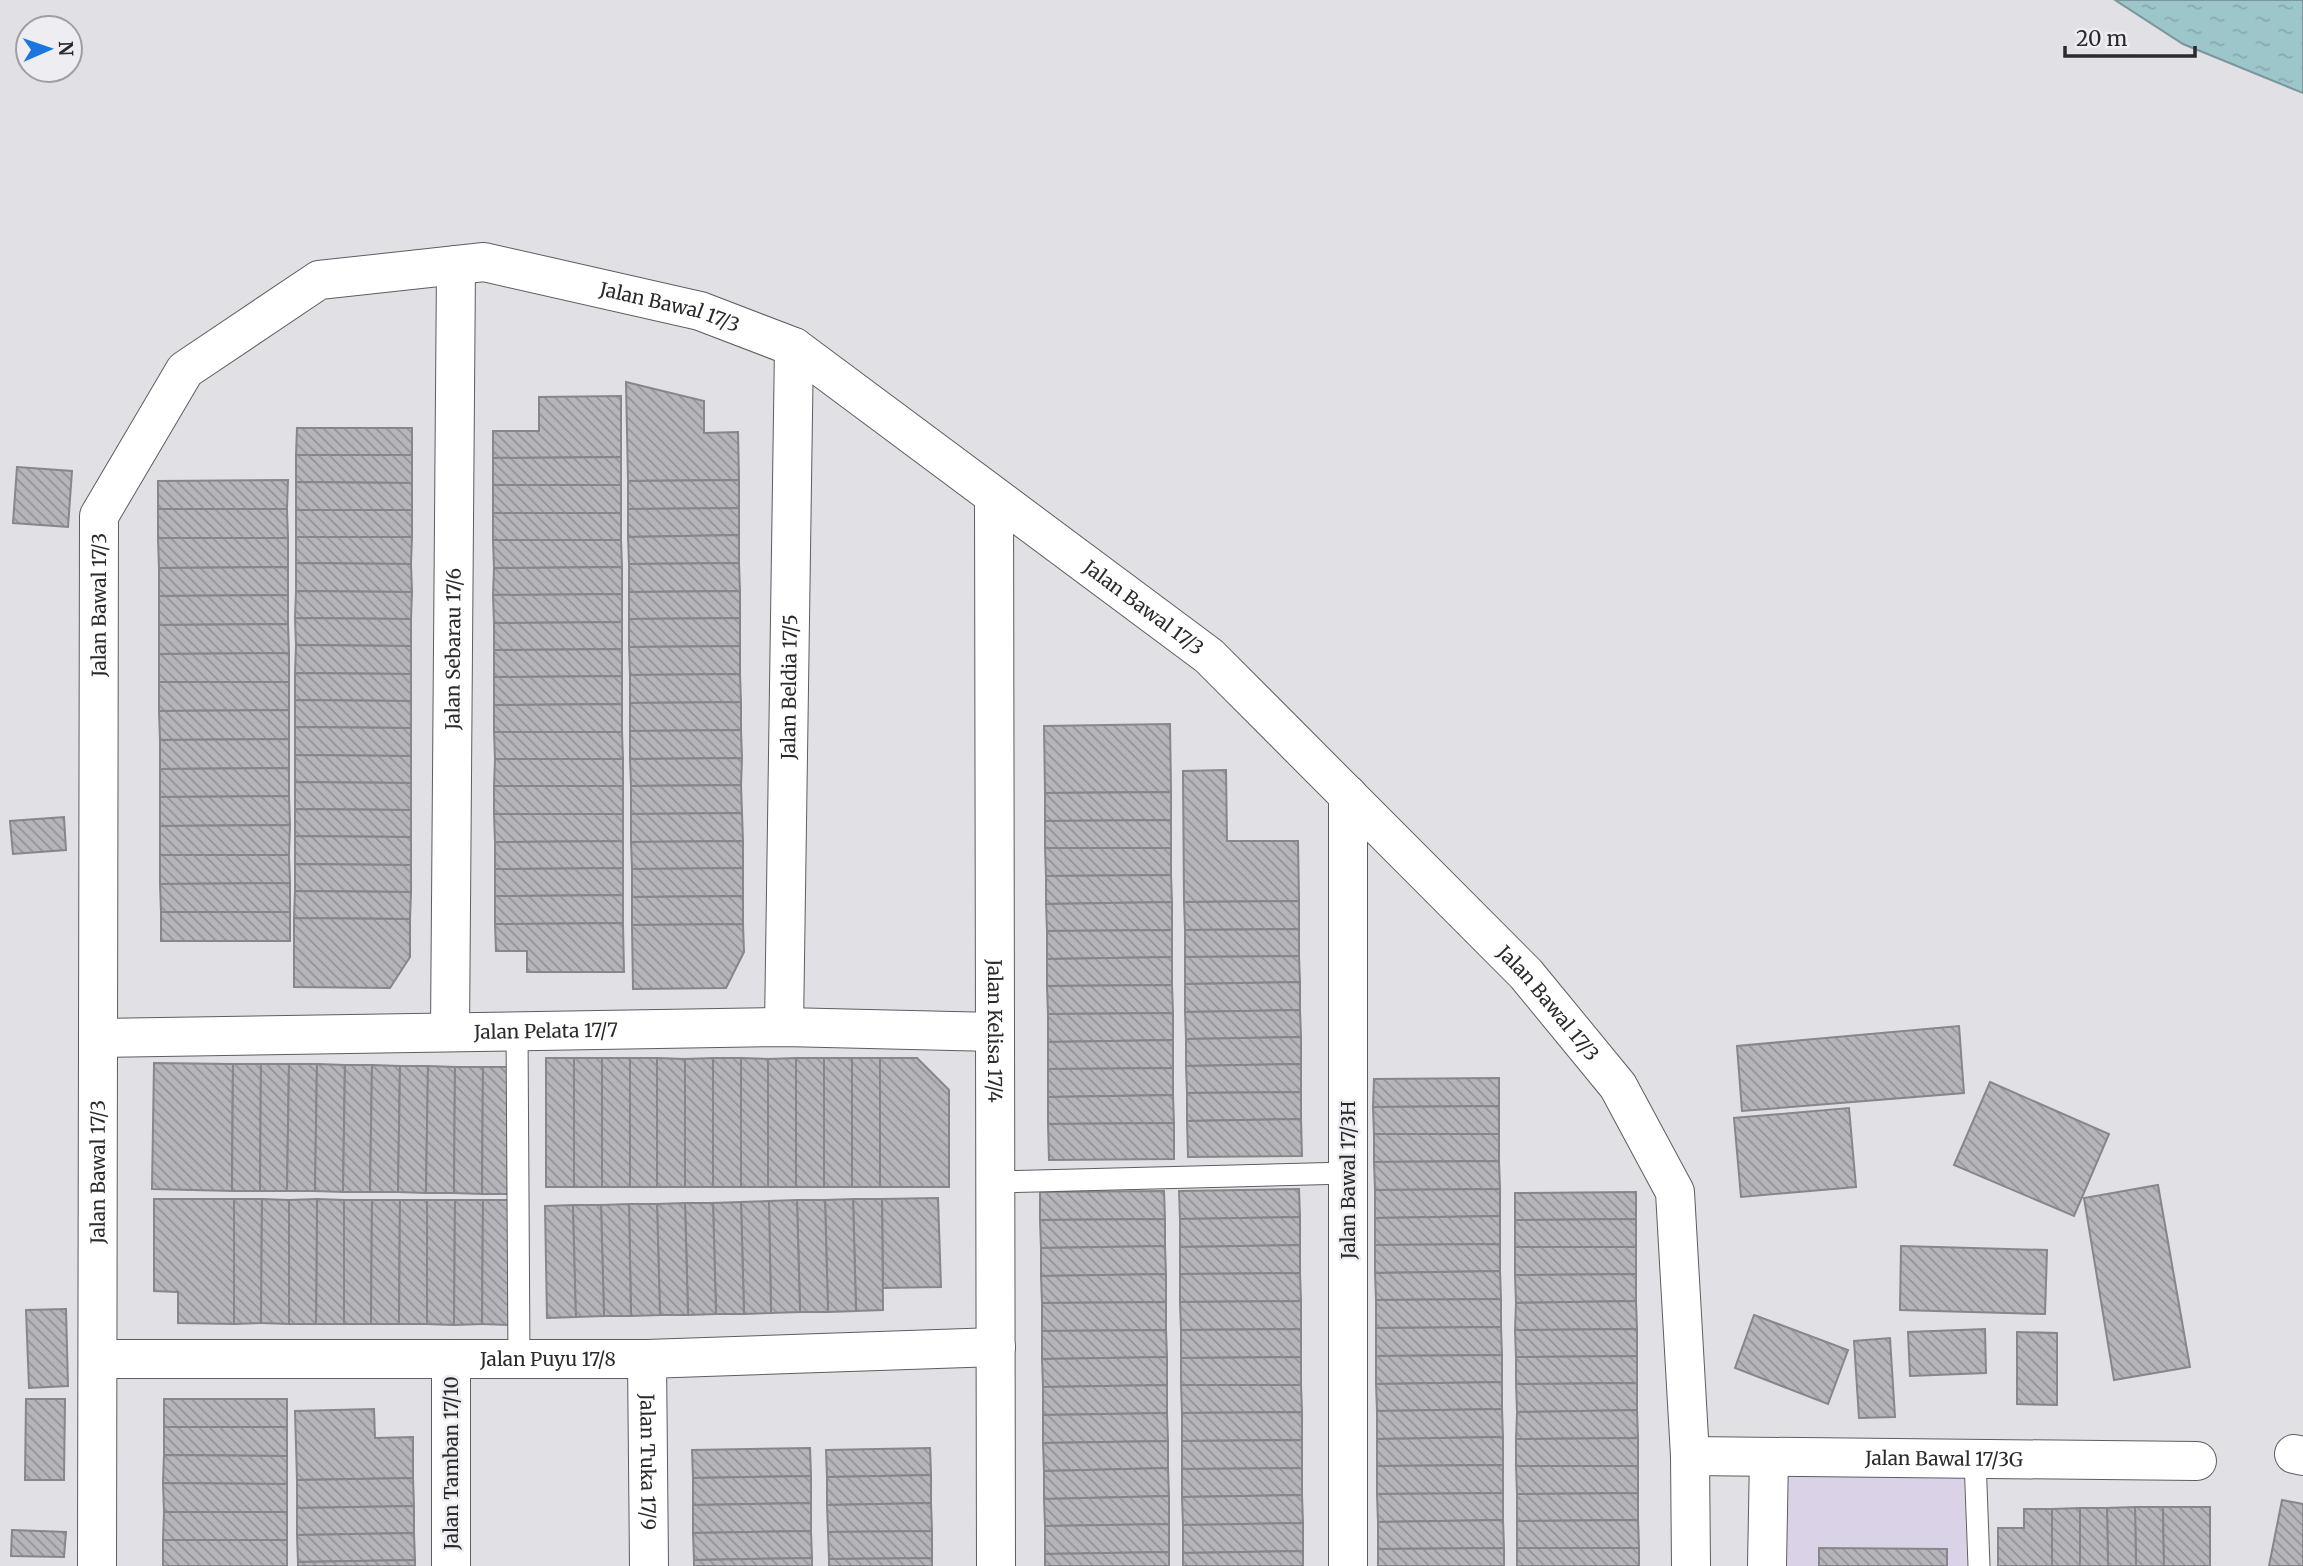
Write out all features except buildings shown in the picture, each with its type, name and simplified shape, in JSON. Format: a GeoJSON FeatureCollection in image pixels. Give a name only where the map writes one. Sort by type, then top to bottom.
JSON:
{"type":"FeatureCollection","features":[{"type":"Feature","properties":{"kind":"street","name":"Jalan Bawal 17/3"},"geometry":{"type":"LineString","coordinates":[[97,1566],[99,516],[185,370],[319,280],[484,262],[700,311],[794,347],[1209,656],[1534,984],[1618,1086],[1675,1192],[1690,1456],[1691,1566]]}},
{"type":"Feature","properties":{"kind":"street","name":"Jalan Sebarau 17/6"},"geometry":{"type":"LineString","coordinates":[[450,1032],[456,265]]}},
{"type":"Feature","properties":{"kind":"street","name":"Jalan Beldia 17/5"},"geometry":{"type":"LineString","coordinates":[[784,1027],[794,347]]}},
{"type":"Feature","properties":{"kind":"street","name":"Jalan Kelisa 17/4"},"geometry":{"type":"LineString","coordinates":[[994,497],[996,1566]]}},
{"type":"Feature","properties":{"kind":"street","name":"Jalan Bawal 17/3H"},"geometry":{"type":"LineString","coordinates":[[1348,795],[1348,1566]]}},
{"type":"Feature","properties":{"kind":"street","name":"Jalan Pelata 17/7"},"geometry":{"type":"LineString","coordinates":[[98,1038],[784,1027],[995,1032]]}},
{"type":"Feature","properties":{"kind":"street","name":"Jalan Puyu 17/8"},"geometry":{"type":"LineString","coordinates":[[98,1359],[647,1359],[996,1347]]}},
{"type":"Feature","properties":{"kind":"street","name":"Jalan Tamban 17/10"},"geometry":{"type":"LineString","coordinates":[[451,1359],[451,1566]]}},
{"type":"Feature","properties":{"kind":"street","name":"Jalan Tuka 17/9"},"geometry":{"type":"LineString","coordinates":[[647,1359],[649,1566]]}},
{"type":"Feature","properties":{"kind":"street","name":"Jalan Bawal 17/3G"},"geometry":{"type":"LineString","coordinates":[[1690,1456],[2197,1461]]}},
{"type":"Feature","properties":{"kind":"street"},"geometry":{"type":"LineString","coordinates":[[1767,1566],[1769,1457]]}},
{"type":"Feature","properties":{"kind":"lane"},"geometry":{"type":"LineString","coordinates":[[517,1031],[519,1359]]}},
{"type":"Feature","properties":{"kind":"lane"},"geometry":{"type":"LineString","coordinates":[[995,1182],[1348,1173]]}},
{"type":"Feature","properties":{"kind":"lane"},"geometry":{"type":"LineString","coordinates":[[1975,1459],[1979,1566]]}},
{"type":"Feature","properties":{"kind":"shaded area"},"geometry":{"type":"Polygon","coordinates":[[[1785,1474],[1964,1475],[1967,1566],[1783,1566],[1785,1474]]]}},
{"type":"Feature","properties":{"kind":"water"},"geometry":{"type":"Polygon","coordinates":[[[2115,0],[2303,0],[2303,93],[2183,44],[2115,0]]]}}]}
